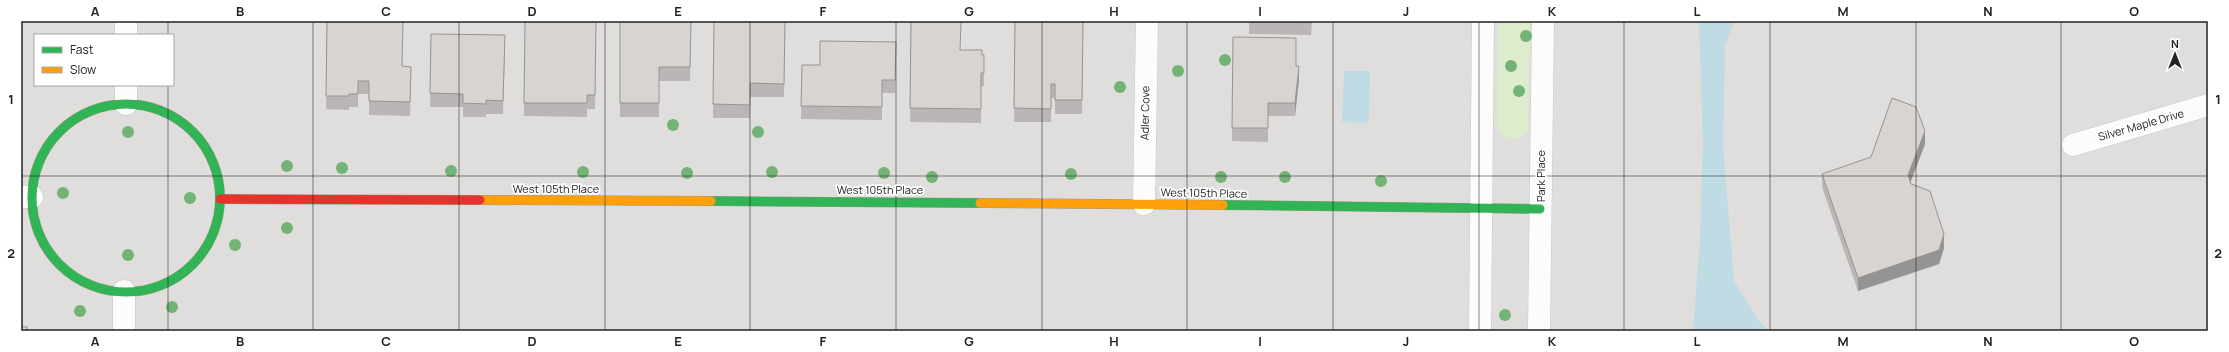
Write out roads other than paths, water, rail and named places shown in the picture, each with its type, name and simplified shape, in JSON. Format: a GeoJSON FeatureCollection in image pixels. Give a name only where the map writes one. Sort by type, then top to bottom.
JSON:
{"type":"FeatureCollection","features":[{"type":"Feature","properties":{"kind":"street"},"geometry":{"type":"LineString","coordinates":[[126,21],[126,34]]}},
{"type":"Feature","properties":{"kind":"street","name":"Adler Cove"},"geometry":{"type":"LineString","coordinates":[[1144,204],[1147,21]]}},
{"type":"Feature","properties":{"kind":"street"},"geometry":{"type":"LineString","coordinates":[[1480,331],[1483,21]]}},
{"type":"Feature","properties":{"kind":"street","name":"Park Place"},"geometry":{"type":"LineString","coordinates":[[1539,331],[1543,21]]}},
{"type":"Feature","properties":{"kind":"street"},"geometry":{"type":"LineString","coordinates":[[126,94],[171,115],[194,133],[211,157],[219,184],[220,199],[219,214],[209,241],[192,265],[168,282],[154,287],[124,291],[95,286],[70,273],[59,263],[46,246],[36,226],[27,197],[41,158],[56,135],[66,126],[89,111],[109,106],[126,94]]}},
{"type":"Feature","properties":{"kind":"street","name":"Silver Maple Drive"},"geometry":{"type":"LineString","coordinates":[[2073,145],[2208,105]]}},
{"type":"Feature","properties":{"kind":"street","name":"West 105th Place"},"geometry":{"type":"LineString","coordinates":[[220,199],[1144,204],[1540,209]]}},
{"type":"Feature","properties":{"kind":"street"},"geometry":{"type":"LineString","coordinates":[[124,291],[124,331]]}},
{"type":"Feature","properties":{"kind":"water"},"geometry":{"type":"Polygon","coordinates":[[[1699,21],[1734,21],[1725,46],[1723,146],[1734,281],[1758,320],[1769,331],[1693,331],[1700,239],[1703,143],[1699,21]]]}},
{"type":"Feature","properties":{"kind":"water"},"geometry":{"type":"Polygon","coordinates":[[[1344,71],[1370,71],[1369,123],[1342,122],[1344,71]]]}}]}
